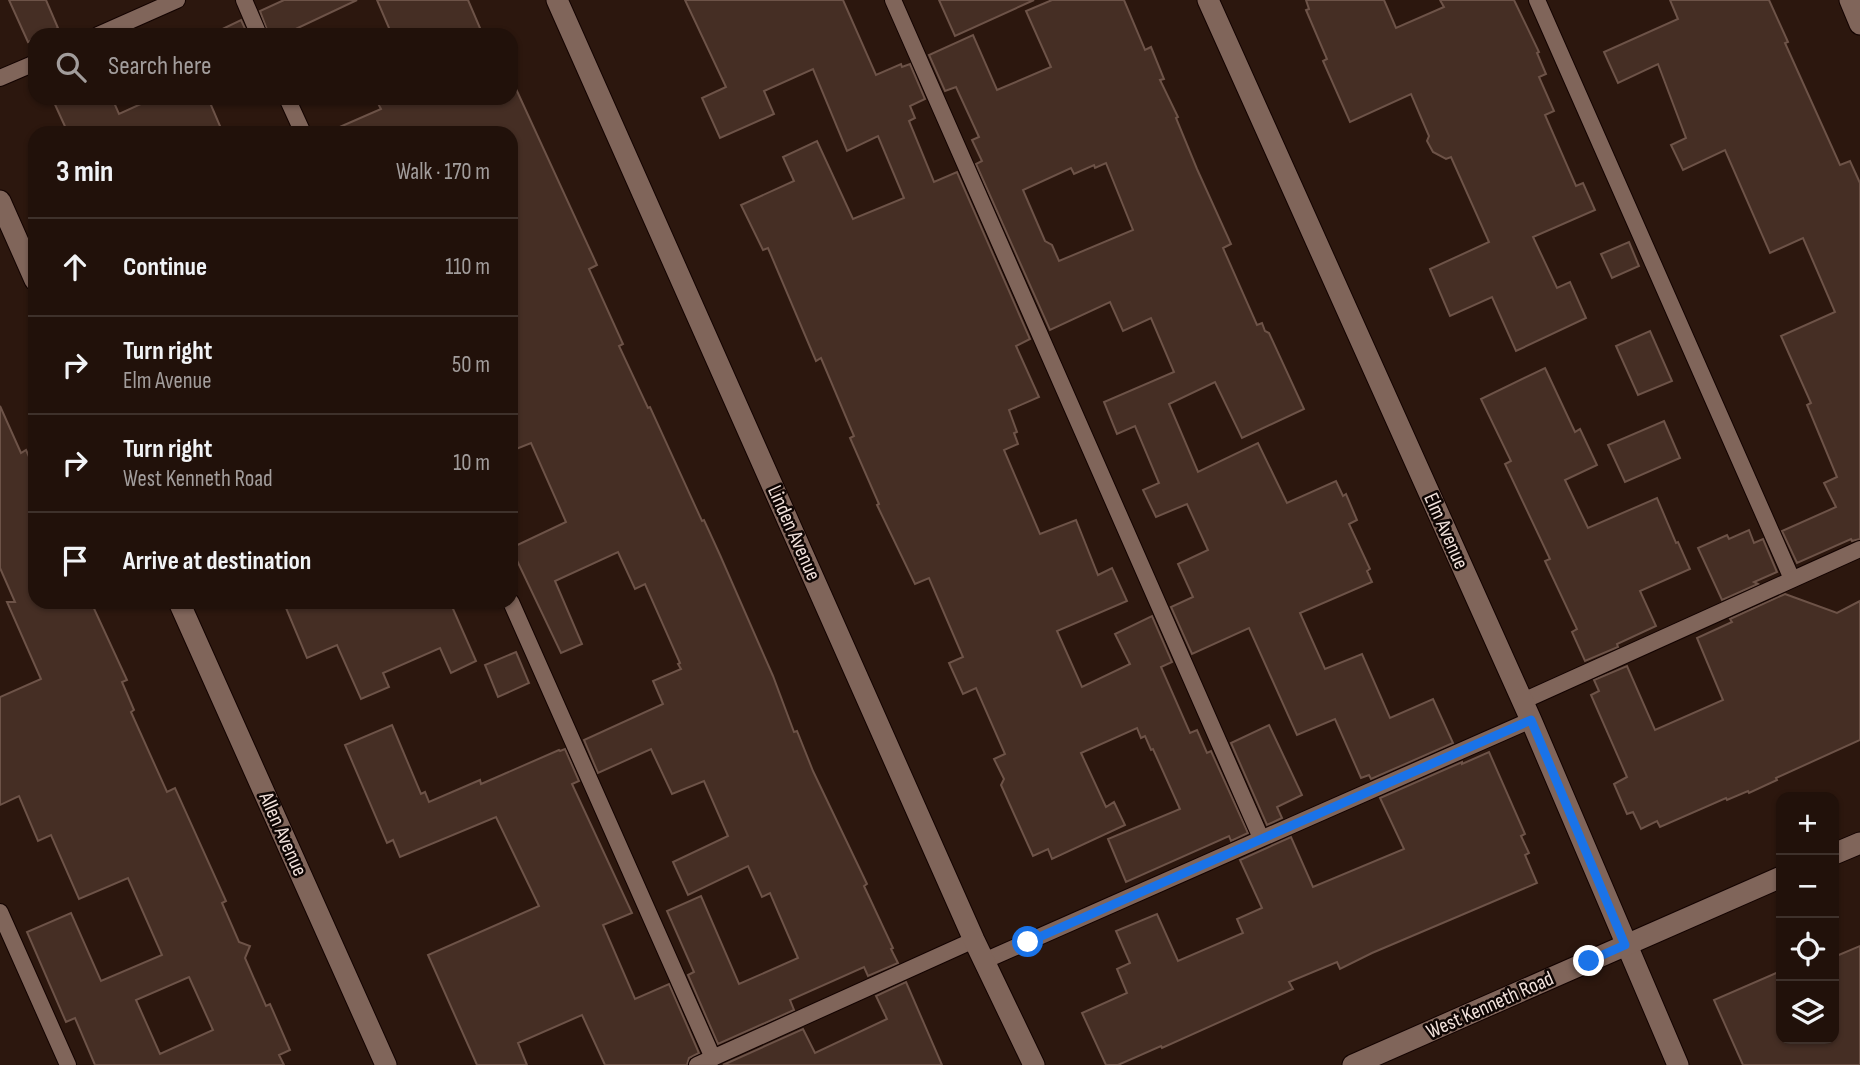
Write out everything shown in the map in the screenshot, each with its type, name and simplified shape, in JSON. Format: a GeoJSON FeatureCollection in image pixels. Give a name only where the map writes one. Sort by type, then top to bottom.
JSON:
{"type":"FeatureCollection","features":[{"type":"Feature","properties":{"kind":"street","name":"Linden Avenue"},"geometry":{"type":"LineString","coordinates":[[556,0],[974,940],[1034,1065]]}},
{"type":"Feature","properties":{"kind":"street","name":"Elm Avenue"},"geometry":{"type":"LineString","coordinates":[[1208,0],[1527,710],[1678,1065]]}},
{"type":"Feature","properties":{"kind":"street"},"geometry":{"type":"LineString","coordinates":[[1850,0],[1860,24]]}},
{"type":"Feature","properties":{"kind":"street"},"geometry":{"type":"LineString","coordinates":[[0,201],[28,264]]}},
{"type":"Feature","properties":{"kind":"street","name":"Allen Avenue"},"geometry":{"type":"LineString","coordinates":[[182,609],[386,1065]]}},
{"type":"Feature","properties":{"kind":"street"},"geometry":{"type":"LineString","coordinates":[[1839,852],[1860,843]]}},
{"type":"Feature","properties":{"kind":"street","name":"West Kenneth Road"},"geometry":{"type":"LineString","coordinates":[[1353,1065],[1776,879]]}},
{"type":"Feature","properties":{"kind":"lane"},"geometry":{"type":"LineString","coordinates":[[114,28],[177,0]]}},
{"type":"Feature","properties":{"kind":"lane"},"geometry":{"type":"LineString","coordinates":[[244,0],[256,28]]}},
{"type":"Feature","properties":{"kind":"lane"},"geometry":{"type":"LineString","coordinates":[[893,0],[1261,838]]}},
{"type":"Feature","properties":{"kind":"lane"},"geometry":{"type":"LineString","coordinates":[[1537,0],[1792,579]]}},
{"type":"Feature","properties":{"kind":"lane"},"geometry":{"type":"LineString","coordinates":[[0,78],[28,66]]}},
{"type":"Feature","properties":{"kind":"lane"},"geometry":{"type":"LineString","coordinates":[[290,105],[300,126]]}},
{"type":"Feature","properties":{"kind":"lane"},"geometry":{"type":"LineString","coordinates":[[984,961],[1261,838],[1792,579],[1860,549]]}},
{"type":"Feature","properties":{"kind":"lane"},"geometry":{"type":"LineString","coordinates":[[514,609],[713,1058]]}},
{"type":"Feature","properties":{"kind":"lane"},"geometry":{"type":"LineString","coordinates":[[0,912],[68,1065]]}},
{"type":"Feature","properties":{"kind":"lane"},"geometry":{"type":"LineString","coordinates":[[697,1065],[974,940]]}},
{"type":"Feature","properties":{"kind":"building"},"geometry":{"type":"Polygon","coordinates":[[[9,0],[46,0],[58,28],[28,28],[28,42],[9,0]]]}},
{"type":"Feature","properties":{"kind":"building"},"geometry":{"type":"Polygon","coordinates":[[[284,0],[357,0],[298,28],[266,28],[260,11],[284,0]]]}},
{"type":"Feature","properties":{"kind":"building"},"geometry":{"type":"Polygon","coordinates":[[[377,0],[468,0],[480,28],[389,28],[377,0]]]}},
{"type":"Feature","properties":{"kind":"building"},"geometry":{"type":"Polygon","coordinates":[[[685,0],[843,0],[876,75],[901,64],[902,67],[910,64],[925,99],[910,106],[915,118],[909,121],[934,182],[957,172],[1030,339],[1016,346],[1039,397],[1009,410],[1017,432],[1014,433],[1018,444],[1004,450],[1040,534],[1076,520],[1098,575],[1112,568],[1127,601],[1057,631],[1082,687],[1130,664],[1115,634],[1152,616],[1172,662],[1161,667],[1190,733],[1197,730],[1207,753],[1211,751],[1248,833],[1231,841],[1229,836],[1126,882],[1108,839],[1180,809],[1153,749],[1151,750],[1145,736],[1141,738],[1137,728],[1081,753],[1106,807],[1114,802],[1125,825],[1052,859],[1048,849],[1033,856],[1001,785],[1004,779],[994,759],[1005,754],[976,688],[963,694],[949,663],[963,657],[929,578],[915,584],[877,505],[879,504],[850,438],[854,436],[821,358],[816,361],[768,248],[763,250],[741,205],[794,181],[783,157],[817,141],[853,219],[904,198],[878,136],[847,151],[813,69],[764,91],[774,114],[720,138],[702,98],[726,87],[685,0]]]}},
{"type":"Feature","properties":{"kind":"building"},"geometry":{"type":"Polygon","coordinates":[[[939,0],[1034,0],[955,36],[939,0]]]}},
{"type":"Feature","properties":{"kind":"building"},"geometry":{"type":"Polygon","coordinates":[[[1052,0],[1124,0],[1145,50],[1151,47],[1164,79],[1160,80],[1231,244],[1223,248],[1257,325],[1262,323],[1265,331],[1269,333],[1304,409],[1242,438],[1215,382],[1169,404],[1198,472],[1258,443],[1287,503],[1336,481],[1343,496],[1346,494],[1357,520],[1349,524],[1370,569],[1367,571],[1372,582],[1300,613],[1325,669],[1362,654],[1390,718],[1433,699],[1453,743],[1371,779],[1369,775],[1361,778],[1335,719],[1297,735],[1249,628],[1192,654],[1171,607],[1193,597],[1178,564],[1208,550],[1187,504],[1156,517],[1143,490],[1159,483],[1135,426],[1117,434],[1104,402],[1174,372],[1151,318],[1123,331],[1110,302],[1050,330],[976,164],[982,161],[972,140],[979,137],[956,87],[945,91],[929,55],[973,35],[997,90],[1051,67],[1026,11],[1052,0]],[[1106,163],[1074,174],[1071,168],[1023,190],[1045,241],[1052,245],[1059,261],[1133,230],[1106,163]]]}},
{"type":"Feature","properties":{"kind":"building"},"geometry":{"type":"Polygon","coordinates":[[[1306,0],[1384,0],[1396,28],[1444,7],[1440,0],[1514,0],[1539,52],[1537,53],[1546,74],[1539,77],[1554,111],[1545,115],[1576,186],[1583,183],[1595,210],[1533,237],[1557,288],[1570,282],[1586,318],[1516,351],[1492,297],[1450,316],[1430,269],[1489,242],[1451,157],[1446,159],[1433,152],[1411,94],[1350,122],[1323,61],[1327,59],[1306,10],[1309,9],[1306,0]]]}},
{"type":"Feature","properties":{"kind":"building"},"geometry":{"type":"Polygon","coordinates":[[[1670,0],[1769,0],[1788,42],[1785,43],[1840,165],[1850,161],[1860,183],[1860,539],[1851,539],[1797,563],[1782,531],[1836,507],[1824,483],[1837,477],[1807,405],[1811,403],[1781,336],[1835,312],[1803,238],[1770,253],[1725,150],[1683,170],[1671,145],[1686,138],[1658,64],[1618,83],[1604,52],[1678,19],[1670,0]]]}},
{"type":"Feature","properties":{"kind":"building"},"geometry":{"type":"Polygon","coordinates":[[[241,20],[245,28],[224,28],[241,20]]]}},
{"type":"Feature","properties":{"kind":"building"},"geometry":{"type":"Polygon","coordinates":[[[518,93],[597,265],[589,269],[623,344],[619,346],[720,555],[773,676],[794,732],[797,731],[867,884],[864,886],[898,963],[868,976],[864,967],[790,1000],[794,1010],[718,1044],[688,975],[694,972],[667,911],[701,896],[739,984],[798,958],[770,893],[762,897],[748,866],[688,895],[673,862],[728,836],[704,781],[672,794],[651,749],[598,773],[584,740],[663,704],[653,681],[681,669],[645,584],[635,589],[618,552],[555,581],[582,644],[561,653],[518,563],[518,545],[566,522],[531,443],[518,448],[518,126],[342,126],[381,109],[379,105],[518,105],[518,93]]]}},
{"type":"Feature","properties":{"kind":"building"},"geometry":{"type":"Polygon","coordinates":[[[55,105],[115,105],[119,114],[139,105],[211,105],[220,126],[65,126],[55,105]]]}},
{"type":"Feature","properties":{"kind":"building"},"geometry":{"type":"Polygon","coordinates":[[[1629,242],[1639,266],[1612,278],[1601,254],[1629,242]]]}},
{"type":"Feature","properties":{"kind":"building"},"geometry":{"type":"Polygon","coordinates":[[[1650,331],[1672,381],[1638,395],[1616,346],[1650,331]]]}},
{"type":"Feature","properties":{"kind":"building"},"geometry":{"type":"Polygon","coordinates":[[[1545,368],[1575,432],[1580,429],[1597,465],[1565,480],[1588,528],[1657,498],[1690,569],[1640,591],[1656,626],[1585,661],[1572,632],[1577,629],[1545,561],[1550,559],[1505,464],[1511,461],[1481,399],[1545,368]]]}},
{"type":"Feature","properties":{"kind":"building"},"geometry":{"type":"Polygon","coordinates":[[[0,406],[21,453],[26,450],[28,454],[28,609],[94,609],[127,680],[122,682],[134,710],[131,712],[167,792],[175,788],[226,901],[222,903],[239,942],[250,946],[245,958],[266,1006],[270,1004],[290,1050],[279,1055],[284,1065],[95,1065],[75,1018],[66,1022],[27,932],[71,913],[101,981],[162,955],[128,878],[79,899],[51,835],[38,841],[19,796],[0,805],[0,697],[41,679],[7,602],[15,602],[0,568],[0,406]],[[189,977],[136,1000],[160,1054],[213,1030],[189,977]]]}},
{"type":"Feature","properties":{"kind":"building"},"geometry":{"type":"Polygon","coordinates":[[[1664,421],[1680,458],[1625,482],[1608,445],[1664,421]]]}},
{"type":"Feature","properties":{"kind":"building"},"geometry":{"type":"Polygon","coordinates":[[[1749,530],[1754,543],[1763,539],[1777,572],[1722,600],[1698,548],[1727,535],[1729,539],[1749,530]]]}},
{"type":"Feature","properties":{"kind":"building"},"geometry":{"type":"Polygon","coordinates":[[[1785,594],[1837,613],[1860,601],[1860,740],[1749,793],[1748,791],[1727,800],[1726,798],[1660,827],[1657,821],[1641,829],[1633,812],[1627,814],[1614,784],[1627,777],[1591,695],[1599,691],[1594,680],[1627,666],[1655,730],[1723,700],[1697,638],[1732,622],[1730,619],[1785,594]]]}},
{"type":"Feature","properties":{"kind":"building"},"geometry":{"type":"Polygon","coordinates":[[[286,609],[453,609],[476,661],[451,673],[440,648],[383,673],[389,687],[361,699],[337,645],[307,658],[286,609]]]}},
{"type":"Feature","properties":{"kind":"building"},"geometry":{"type":"Polygon","coordinates":[[[516,652],[529,683],[498,697],[485,665],[516,652]]]}},
{"type":"Feature","properties":{"kind":"building"},"geometry":{"type":"Polygon","coordinates":[[[392,725],[421,794],[425,792],[429,802],[480,780],[481,784],[565,749],[579,781],[572,784],[632,913],[603,925],[635,999],[669,984],[699,1053],[689,1058],[687,1065],[605,1065],[582,1015],[518,1043],[527,1065],[477,1065],[428,955],[539,906],[496,817],[400,857],[393,840],[387,843],[345,745],[392,725]]]}},
{"type":"Feature","properties":{"kind":"building"},"geometry":{"type":"Polygon","coordinates":[[[1269,725],[1302,795],[1277,807],[1282,818],[1267,825],[1231,743],[1269,725]]]}},
{"type":"Feature","properties":{"kind":"building"},"geometry":{"type":"Polygon","coordinates":[[[1489,752],[1525,834],[1521,836],[1529,853],[1525,855],[1537,883],[1340,969],[1337,962],[1289,982],[1293,989],[1162,1048],[1161,1046],[1118,1065],[1106,1065],[1082,1013],[1127,993],[1117,969],[1130,963],[1116,931],[1157,914],[1178,961],[1243,933],[1237,919],[1262,908],[1240,860],[1291,837],[1313,887],[1404,849],[1380,798],[1489,752]]]}},
{"type":"Feature","properties":{"kind":"building"},"geometry":{"type":"Polygon","coordinates":[[[1860,946],[1860,1065],[1743,1065],[1714,1000],[1776,973],[1776,1044],[1839,1044],[1839,955],[1860,946]]]}},
{"type":"Feature","properties":{"kind":"building"},"geometry":{"type":"Polygon","coordinates":[[[906,982],[942,1065],[723,1065],[803,1029],[815,1053],[887,1019],[876,996],[906,982]]]}},
{"type":"Feature","properties":{"kind":"route"},"geometry":{"type":"LineString","coordinates":[[1028,942],[1531,720],[1625,945],[1589,961]]}}]}
